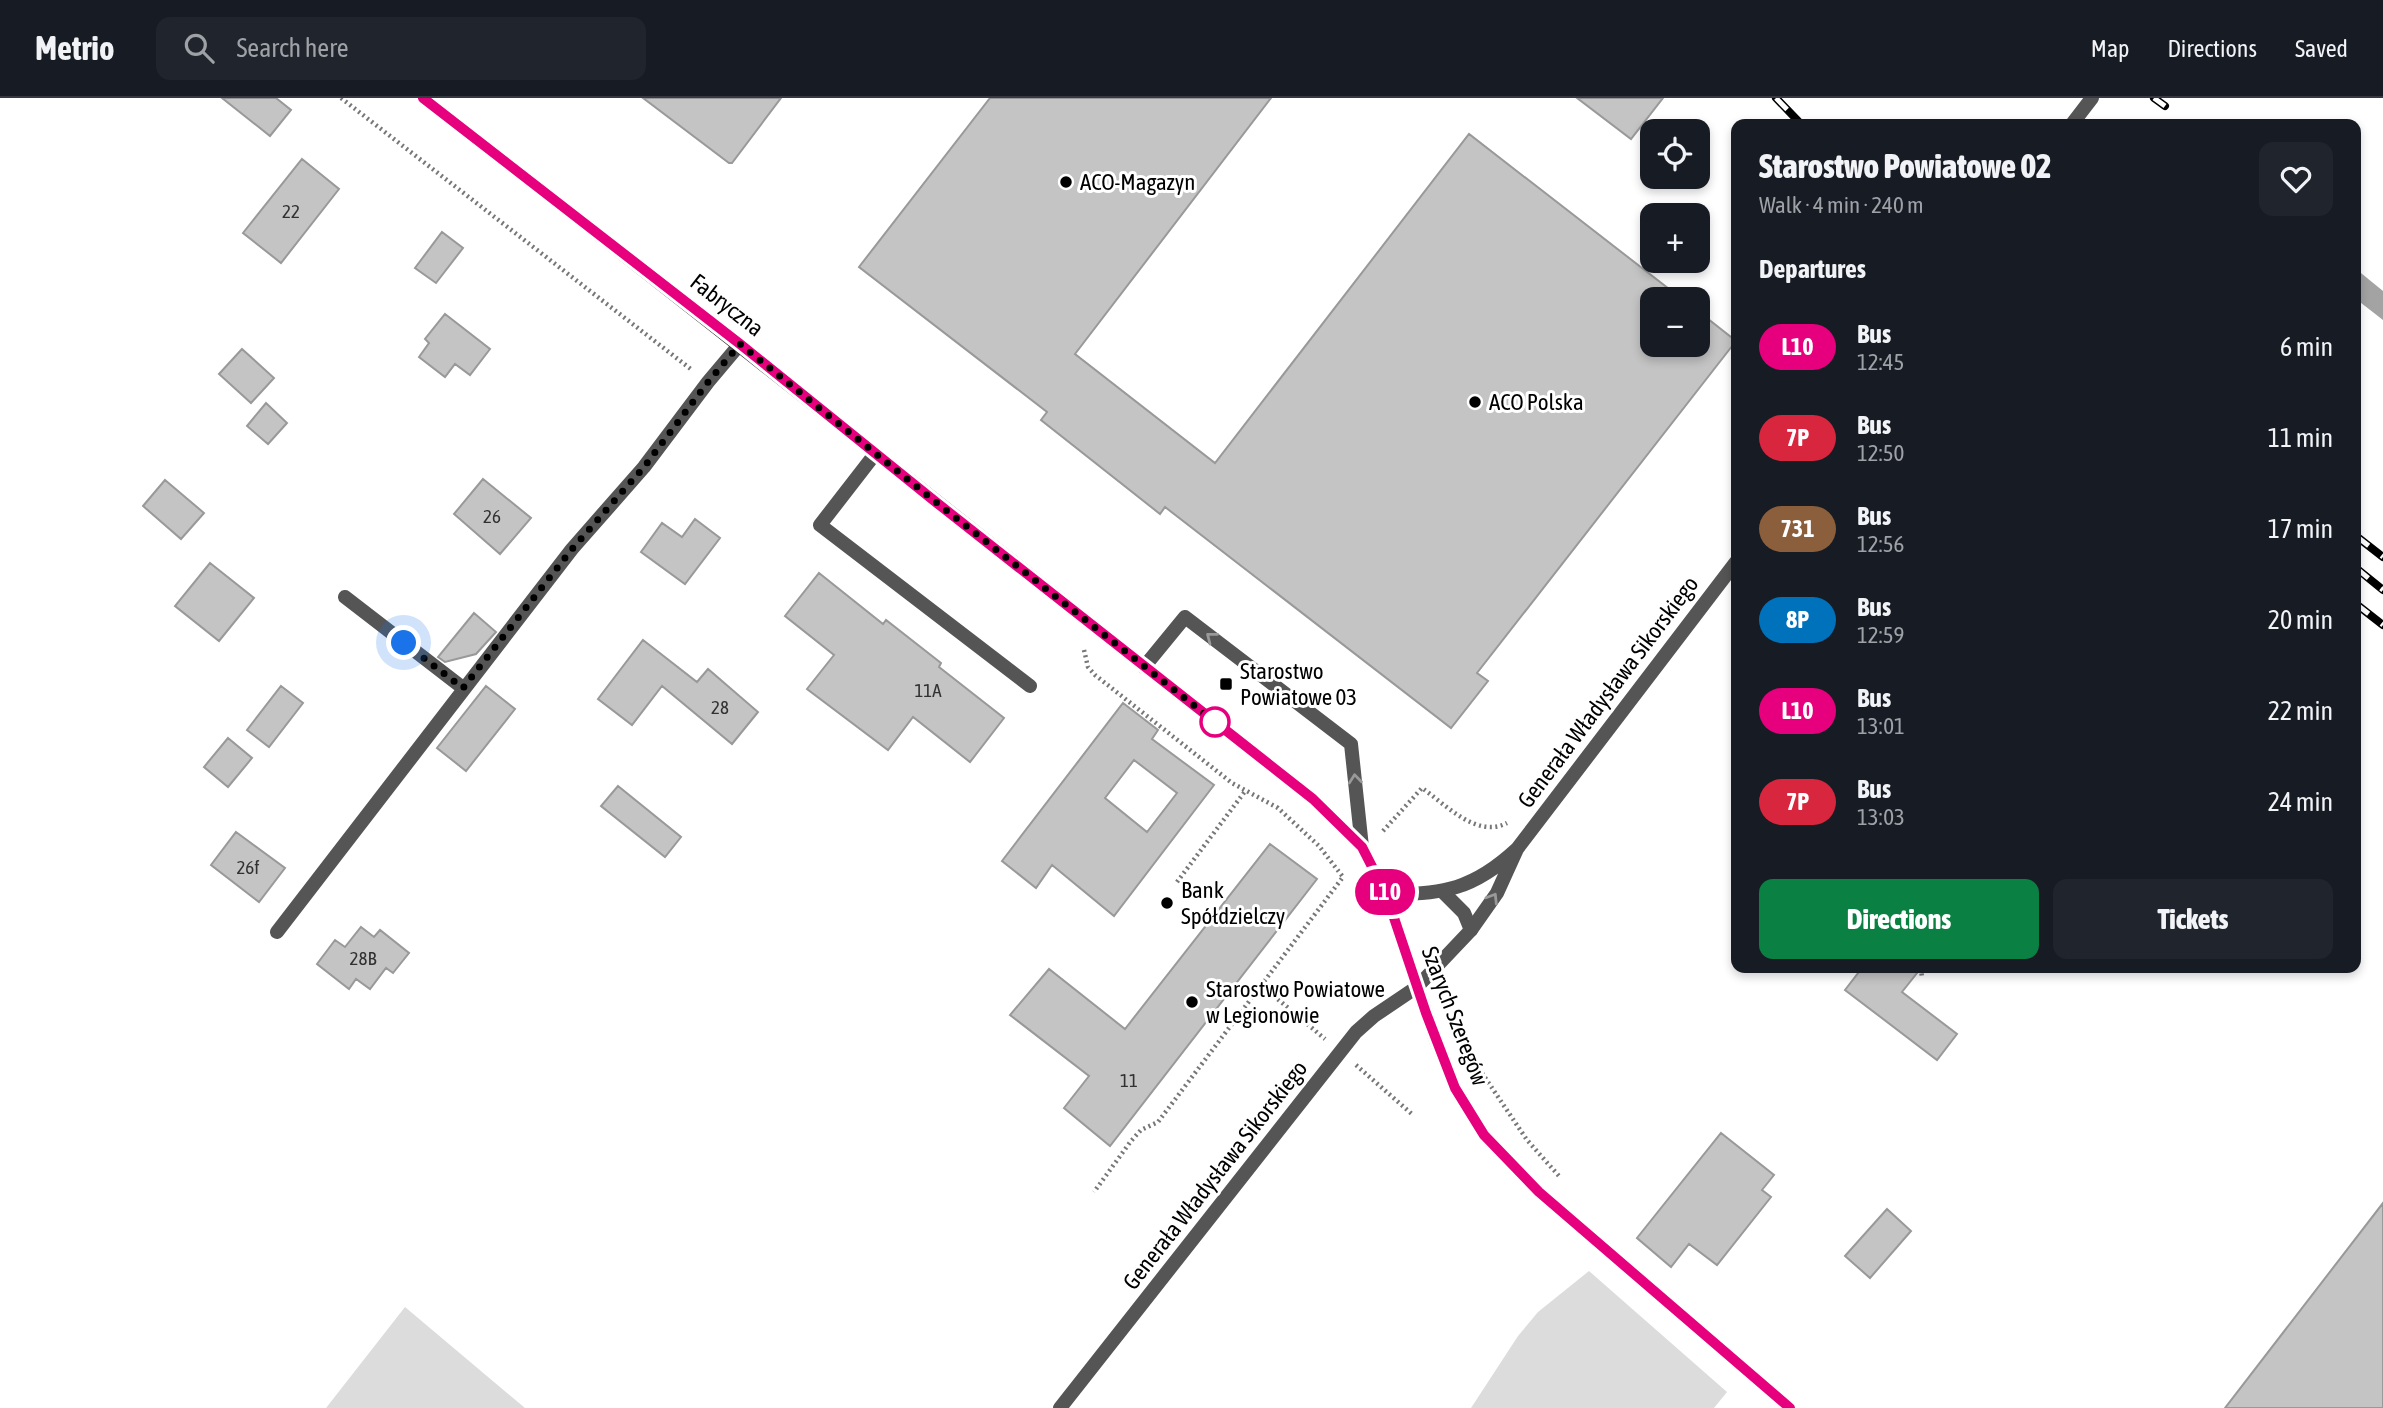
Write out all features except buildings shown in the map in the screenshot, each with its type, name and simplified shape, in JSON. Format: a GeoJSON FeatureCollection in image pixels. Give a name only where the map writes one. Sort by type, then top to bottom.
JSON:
{"type":"FeatureCollection","features":[{"type":"Feature","properties":{"kind":"street","name":"Fabryczna"},"geometry":{"type":"LineString","coordinates":[[423,98],[740,344],[999,552]]}},
{"type":"Feature","properties":{"kind":"street"},"geometry":{"type":"LineString","coordinates":[[2076,119],[2092,98]]}},
{"type":"Feature","properties":{"kind":"street"},"geometry":{"type":"LineString","coordinates":[[277,932],[572,549],[644,467],[740,344]]}},
{"type":"Feature","properties":{"kind":"street"},"geometry":{"type":"LineString","coordinates":[[875,454],[820,525],[1030,686]]}},
{"type":"Feature","properties":{"kind":"street","name":"Szarych Szeregów"},"geometry":{"type":"LineString","coordinates":[[999,552],[1313,799],[1362,847],[1386,894],[1455,1088],[1484,1135],[1539,1192],[1790,1408]]}},
{"type":"Feature","properties":{"kind":"street","name":"Generała Władysława Sikorskiego"},"geometry":{"type":"LineString","coordinates":[[1060,1408],[1356,1032],[1374,1016],[1417,987],[1471,930],[1497,893],[1517,849],[1731,569]]}},
{"type":"Feature","properties":{"kind":"street"},"geometry":{"type":"LineString","coordinates":[[345,597],[463,688]]}},
{"type":"Feature","properties":{"kind":"street"},"geometry":{"type":"LineString","coordinates":[[1144,667],[1185,617],[1351,744],[1362,847]]}},
{"type":"Feature","properties":{"kind":"street","name":"Generała Władysława Sikorskiego"},"geometry":{"type":"LineString","coordinates":[[1386,894],[1443,892],[1477,879],[1517,849]]}},
{"type":"Feature","properties":{"kind":"street"},"geometry":{"type":"LineString","coordinates":[[1443,892],[1464,913],[1471,930]]}},
{"type":"Feature","properties":{"kind":"path"},"geometry":{"type":"LineString","coordinates":[[1382,832],[1422,788],[1466,819],[1485,828],[1497,828],[1516,814]]}},
{"type":"Feature","properties":{"kind":"path"},"geometry":{"type":"LineString","coordinates":[[1177,882],[1246,790]]}},
{"type":"Feature","properties":{"kind":"path"},"geometry":{"type":"LineString","coordinates":[[1922,973],[1922,978]]}},
{"type":"Feature","properties":{"kind":"shaded area"},"geometry":{"type":"Polygon","coordinates":[[[2361,273],[2383,291],[2383,320],[2361,303],[2361,273]]]}},
{"type":"Feature","properties":{"kind":"shaded area"},"geometry":{"type":"Polygon","coordinates":[[[1589,1271],[1727,1392],[1714,1408],[1471,1408],[1518,1336],[1538,1312],[1589,1271]]]}},
{"type":"Feature","properties":{"kind":"shaded area"},"geometry":{"type":"Polygon","coordinates":[[[405,1307],[525,1408],[326,1408],[405,1307]]]}},
{"type":"Feature","properties":{"kind":"railway"},"geometry":{"type":"LineString","coordinates":[[1776,98],[1796,119]]}},
{"type":"Feature","properties":{"kind":"railway"},"geometry":{"type":"LineString","coordinates":[[2154,98],[2165,106]]}},
{"type":"Feature","properties":{"kind":"railway"},"geometry":{"type":"LineString","coordinates":[[2361,540],[2383,557]]}},
{"type":"Feature","properties":{"kind":"railway"},"geometry":{"type":"LineString","coordinates":[[2361,572],[2383,590]]}},
{"type":"Feature","properties":{"kind":"railway"},"geometry":{"type":"LineString","coordinates":[[2361,608],[2383,625]]}},
{"type":"Feature","properties":{"kind":"bus line","name":"L10"},"geometry":{"type":"LineString","coordinates":[[423,98],[740,344],[875,454],[1313,799],[1362,847],[1386,894],[1426,1013],[1455,1088],[1484,1135],[1539,1192],[1790,1408]]}},
{"type":"Feature","properties":{"kind":"place","name":"ACO-Magazyn"},"geometry":{"type":"Point","coordinates":[1066,182]}},
{"type":"Feature","properties":{"kind":"place","name":"ACO Polska"},"geometry":{"type":"Point","coordinates":[1475,402]}},
{"type":"Feature","properties":{"kind":"place","name":"Starostwo Powiatowe 03"},"geometry":{"type":"Point","coordinates":[1226,684]}},
{"type":"Feature","properties":{"kind":"place","name":"Bank Spółdzielczy"},"geometry":{"type":"Point","coordinates":[1167,903]}},
{"type":"Feature","properties":{"kind":"place","name":"Starostwo Powiatowe w Legionowie"},"geometry":{"type":"Point","coordinates":[1192,1002]}},
{"type":"Feature","properties":{"kind":"route"},"geometry":{"type":"LineString","coordinates":[[404,643],[463,688],[572,549],[644,467],[740,344],[1215,722]]}}]}
